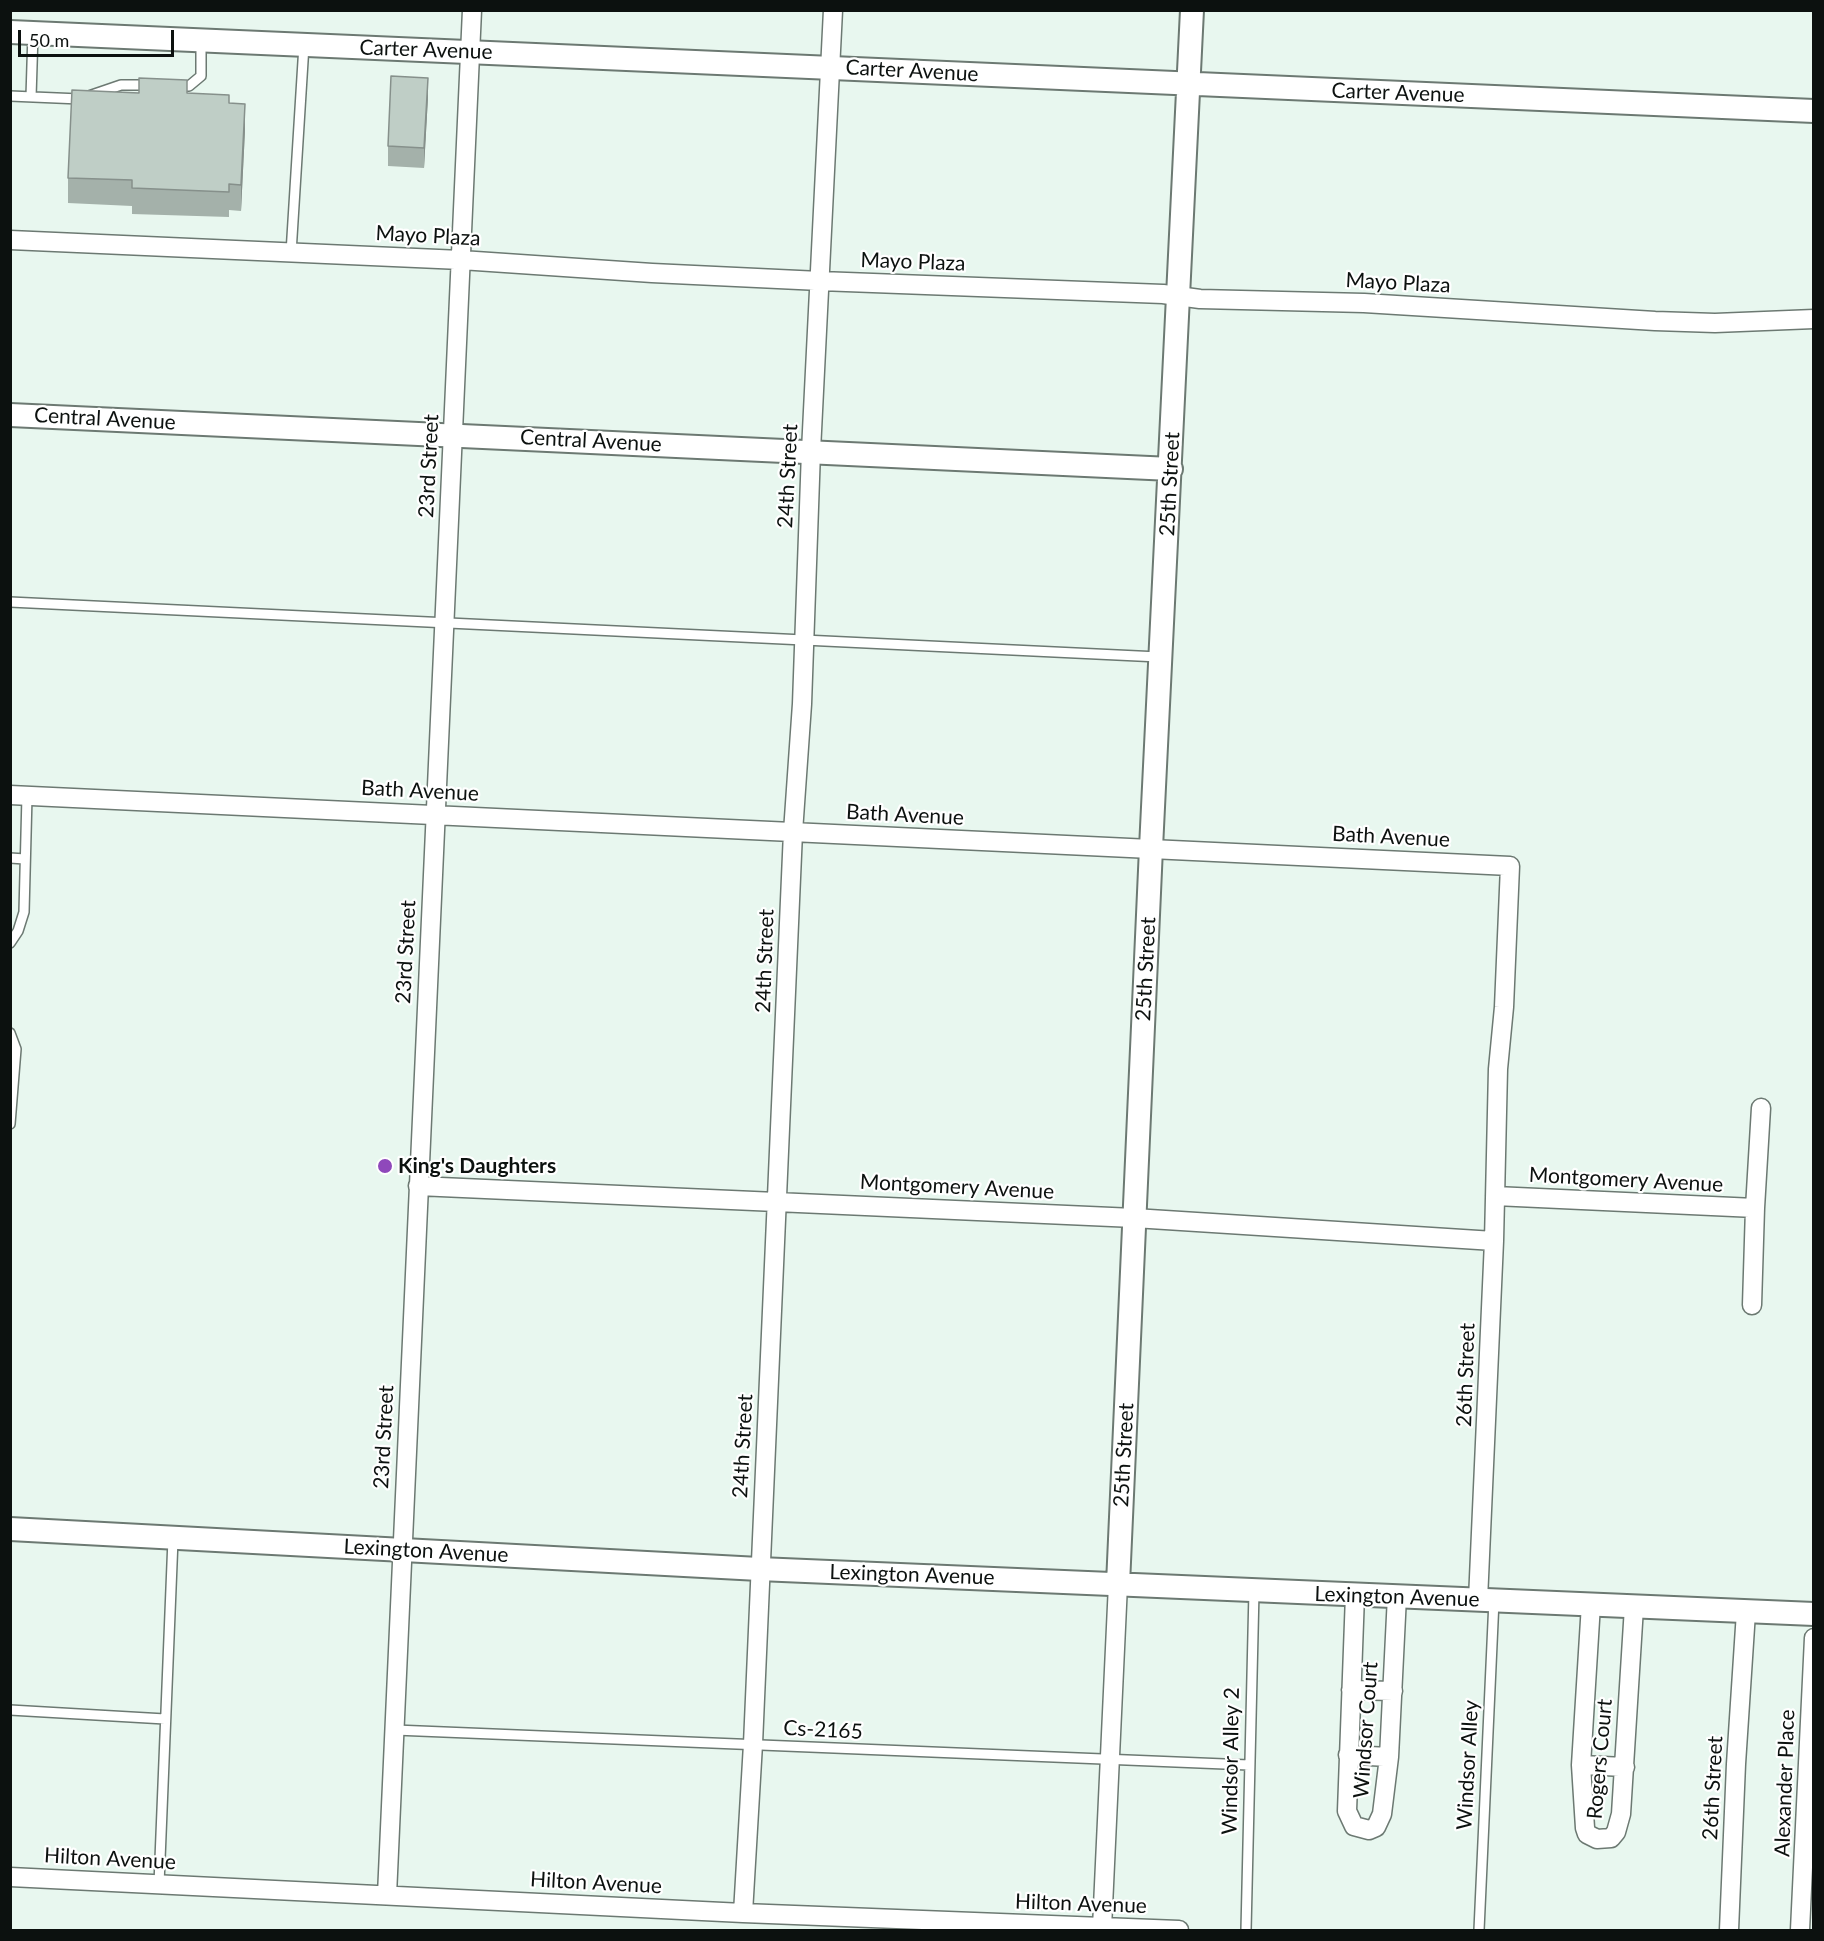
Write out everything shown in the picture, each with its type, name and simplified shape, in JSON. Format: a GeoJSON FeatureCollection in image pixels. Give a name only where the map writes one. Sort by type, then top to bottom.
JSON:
{"type":"FeatureCollection","features":[{"type":"Feature","properties":{"kind":"street","name":"23rd Street"},"geometry":{"type":"LineString","coordinates":[[387,1896],[472,10]]}},
{"type":"Feature","properties":{"kind":"street","name":"24th Street"},"geometry":{"type":"LineString","coordinates":[[743,1913],[753,1744],[759,1569],[832,10]]}},
{"type":"Feature","properties":{"kind":"street","name":"25th Street"},"geometry":{"type":"LineString","coordinates":[[1102,1928],[1192,10]]}},
{"type":"Feature","properties":{"kind":"street","name":"Carter Avenue"},"geometry":{"type":"LineString","coordinates":[[10,32],[1814,111]]}},
{"type":"Feature","properties":{"kind":"street","name":"Mayo Plaza"},"geometry":{"type":"LineString","coordinates":[[10,240],[461,260],[652,273],[1177,296],[1200,299],[1364,303],[1655,321],[1814,319]]}},
{"type":"Feature","properties":{"kind":"street","name":"Central Avenue"},"geometry":{"type":"LineString","coordinates":[[10,415],[1171,469]]}},
{"type":"Feature","properties":{"kind":"street","name":"Bath Avenue"},"geometry":{"type":"LineString","coordinates":[[19,795],[1510,866],[1504,1007],[1498,1069],[1496,1153]]}},
{"type":"Feature","properties":{"kind":"street"},"geometry":{"type":"LineString","coordinates":[[1752,1305],[1761,1108]]}},
{"type":"Feature","properties":{"kind":"street","name":"26th Street"},"geometry":{"type":"LineString","coordinates":[[1486,1600],[1496,1153]]}},
{"type":"Feature","properties":{"kind":"street","name":"Montgomery Avenue"},"geometry":{"type":"LineString","coordinates":[[418,1186],[1134,1218],[1494,1240]]}},
{"type":"Feature","properties":{"kind":"street","name":"Montgomery Avenue"},"geometry":{"type":"LineString","coordinates":[[1495,1196],[1755,1208]]}},
{"type":"Feature","properties":{"kind":"street","name":"Lexington Avenue"},"geometry":{"type":"LineString","coordinates":[[10,1529],[759,1569],[1254,1592],[1814,1614]]}},
{"type":"Feature","properties":{"kind":"street","name":"Windsor Court"},"geometry":{"type":"LineString","coordinates":[[1355,1595],[1347,1811],[1354,1826],[1369,1830],[1376,1827],[1382,1814],[1389,1757],[1397,1596]]}},
{"type":"Feature","properties":{"kind":"street","name":"Rogers Court"},"geometry":{"type":"LineString","coordinates":[[1591,1604],[1581,1765],[1585,1828],[1587,1834],[1597,1839],[1611,1838],[1616,1832],[1621,1814],[1634,1607]]}},
{"type":"Feature","properties":{"kind":"street","name":"26th Street"},"geometry":{"type":"LineString","coordinates":[[1730,1930],[1736,1764],[1746,1612]]}},
{"type":"Feature","properties":{"kind":"street","name":"Alexander Place"},"geometry":{"type":"LineString","coordinates":[[1800,1930],[1814,1638]]}},
{"type":"Feature","properties":{"kind":"street"},"geometry":{"type":"LineString","coordinates":[[1351,1690],[1393,1691]]}},
{"type":"Feature","properties":{"kind":"street"},"geometry":{"type":"LineString","coordinates":[[1348,1755],[1389,1757]]}},
{"type":"Feature","properties":{"kind":"street"},"geometry":{"type":"LineString","coordinates":[[1581,1765],[1625,1767]]}},
{"type":"Feature","properties":{"kind":"street","name":"Hilton Avenue"},"geometry":{"type":"LineString","coordinates":[[10,1877],[743,1913],[1179,1930]]}},
{"type":"Feature","properties":{"kind":"lane"},"geometry":{"type":"LineString","coordinates":[[31,97],[33,33]]}},
{"type":"Feature","properties":{"kind":"lane"},"geometry":{"type":"LineString","coordinates":[[166,86],[189,86],[201,76],[201,40]]}},
{"type":"Feature","properties":{"kind":"lane"},"geometry":{"type":"LineString","coordinates":[[291,253],[304,45]]}},
{"type":"Feature","properties":{"kind":"lane"},"geometry":{"type":"LineString","coordinates":[[10,96],[80,99],[121,85],[155,86]]}},
{"type":"Feature","properties":{"kind":"lane"},"geometry":{"type":"LineString","coordinates":[[10,602],[1162,657]]}},
{"type":"Feature","properties":{"kind":"lane"},"geometry":{"type":"LineString","coordinates":[[10,943],[18,931],[24,912],[25,858],[19,795]]}},
{"type":"Feature","properties":{"kind":"lane"},"geometry":{"type":"LineString","coordinates":[[10,858],[25,858]]}},
{"type":"Feature","properties":{"kind":"lane"},"geometry":{"type":"LineString","coordinates":[[10,1034],[16,1049],[10,1124]]}},
{"type":"Feature","properties":{"kind":"lane"},"geometry":{"type":"LineString","coordinates":[[159,1884],[173,1538]]}},
{"type":"Feature","properties":{"kind":"lane","name":"Windsor Alley 2"},"geometry":{"type":"LineString","coordinates":[[1246,1930],[1254,1592]]}},
{"type":"Feature","properties":{"kind":"lane","name":"Windsor Alley"},"geometry":{"type":"LineString","coordinates":[[1479,1930],[1486,1600]]}},
{"type":"Feature","properties":{"kind":"lane"},"geometry":{"type":"LineString","coordinates":[[10,1710],[165,1719]]}},
{"type":"Feature","properties":{"kind":"lane","name":"Cs-2165"},"geometry":{"type":"LineString","coordinates":[[395,1731],[1249,1765]]}},
{"type":"Feature","properties":{"kind":"building"},"geometry":{"type":"Polygon","coordinates":[[[391,76],[428,78],[424,148],[388,146],[391,76]]]}},
{"type":"Feature","properties":{"kind":"building"},"geometry":{"type":"Polygon","coordinates":[[[139,78],[187,80],[187,93],[229,95],[229,103],[245,104],[241,185],[229,184],[229,192],[132,188],[132,180],[68,178],[72,90],[139,93],[139,78]]]}},
{"type":"Feature","properties":{"kind":"place","name":"King's Daughters"},"geometry":{"type":"Point","coordinates":[385,1166]}}]}
